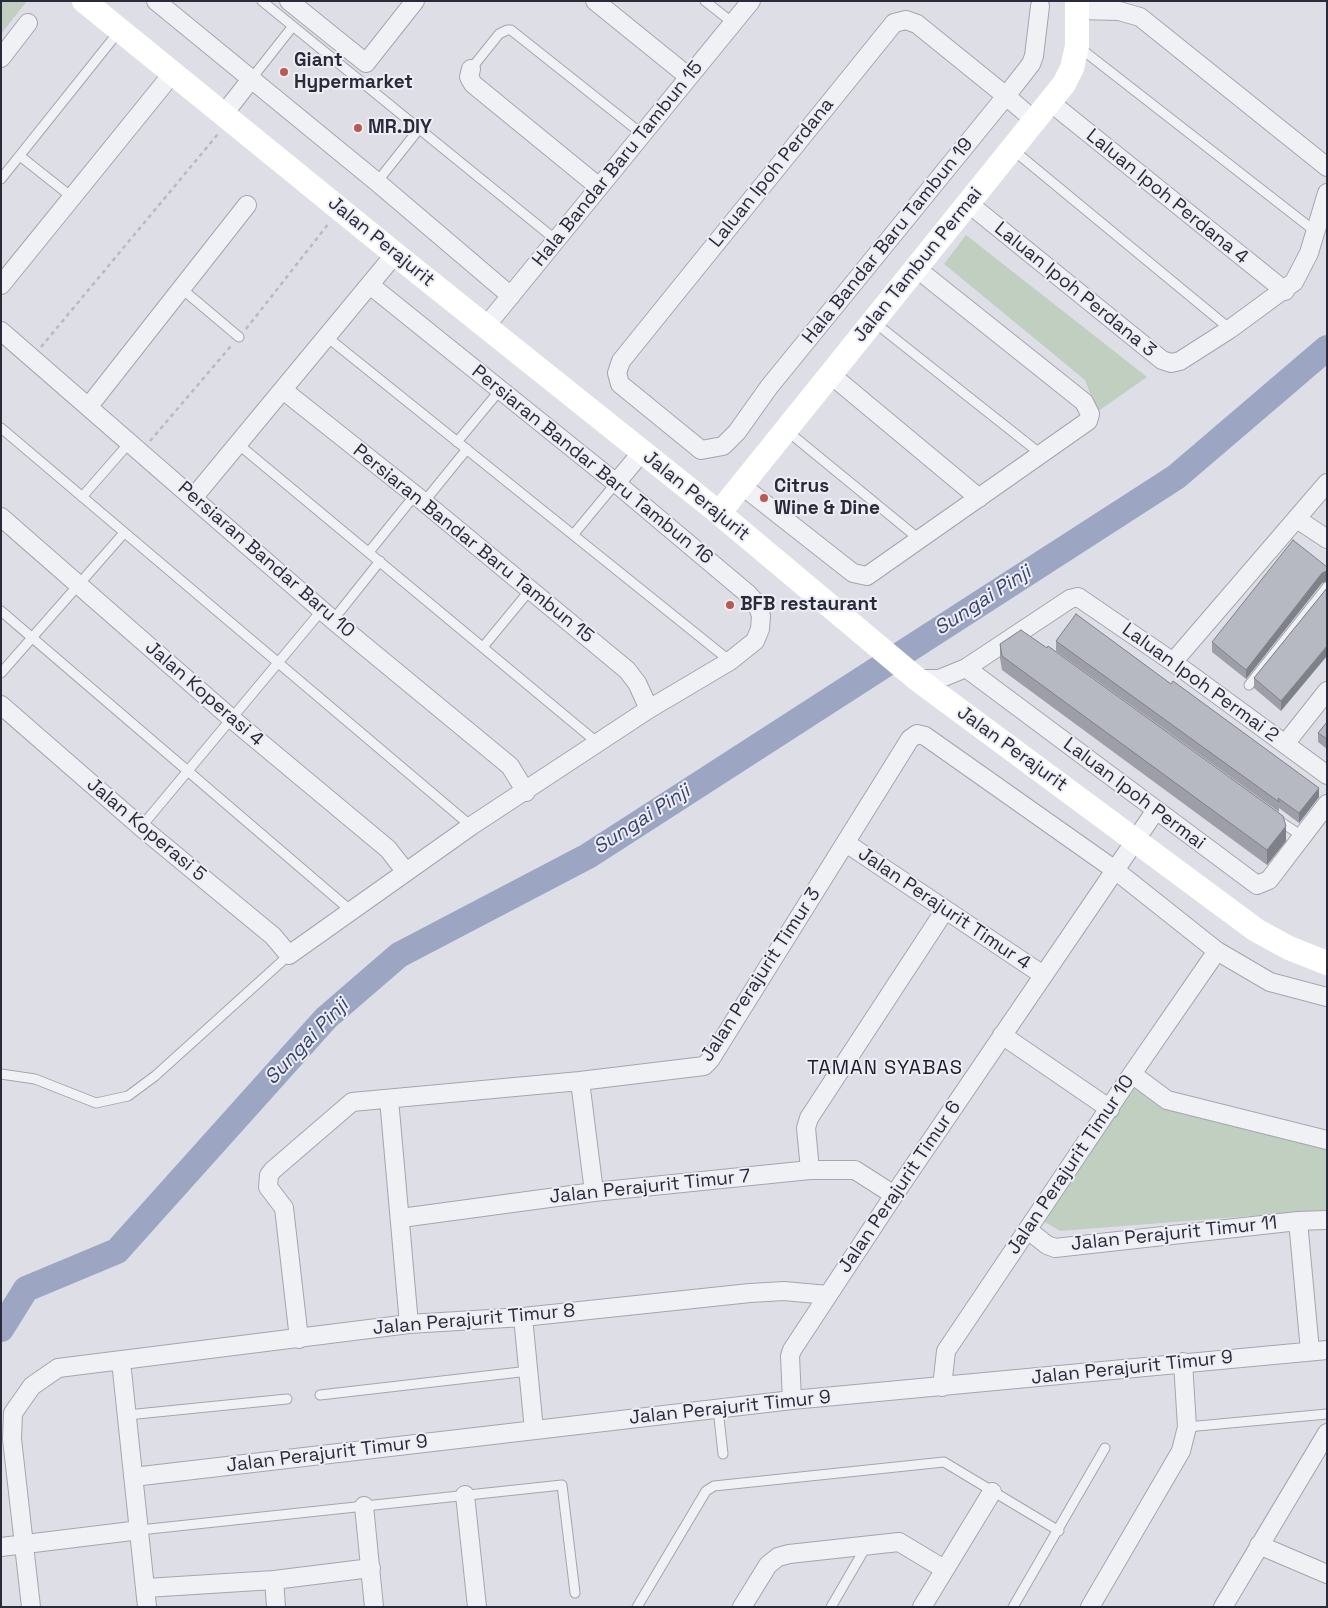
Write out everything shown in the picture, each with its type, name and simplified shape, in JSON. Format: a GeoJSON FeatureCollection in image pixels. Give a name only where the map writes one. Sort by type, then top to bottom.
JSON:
{"type":"FeatureCollection","features":[{"type":"Feature","properties":{"kind":"street","name":"Jalan Perajurit"},"geometry":{"type":"LineString","coordinates":[[84,1],[641,453],[719,513],[916,678],[1256,930],[1289,948],[1327,963]]}},
{"type":"Feature","properties":{"kind":"street"},"geometry":{"type":"LineString","coordinates":[[156,1],[252,78],[511,296]]}},
{"type":"Feature","properties":{"kind":"street"},"geometry":{"type":"LineString","coordinates":[[289,1],[366,63],[415,1]]}},
{"type":"Feature","properties":{"kind":"street"},"geometry":{"type":"LineString","coordinates":[[595,1],[688,77]]}},
{"type":"Feature","properties":{"kind":"street","name":"Hala Bandar Baru Tambun 15"},"geometry":{"type":"LineString","coordinates":[[486,326],[751,1]]}},
{"type":"Feature","properties":{"kind":"street","name":"Hala Bandar Baru Tambun 19"},"geometry":{"type":"LineString","coordinates":[[700,450],[722,446],[737,432],[769,387],[1033,62],[1040,6]]}},
{"type":"Feature","properties":{"kind":"street"},"geometry":{"type":"LineString","coordinates":[[1077,6],[1119,11],[1140,17],[1327,167]]}},
{"type":"Feature","properties":{"kind":"street","name":"Jalan Tambun Permai"},"geometry":{"type":"LineString","coordinates":[[719,513],[1064,84],[1072,68],[1077,46],[1077,6]]}},
{"type":"Feature","properties":{"kind":"street","name":"Laluan Ipoh Perdana"},"geometry":{"type":"LineString","coordinates":[[700,450],[624,389],[618,379],[618,366],[889,27],[900,20],[912,21],[1035,120]]}},
{"type":"Feature","properties":{"kind":"street"},"geometry":{"type":"LineString","coordinates":[[1,58],[28,23]]}},
{"type":"Feature","properties":{"kind":"street"},"geometry":{"type":"LineString","coordinates":[[471,69],[469,77],[473,84],[599,187]]}},
{"type":"Feature","properties":{"kind":"street"},"geometry":{"type":"LineString","coordinates":[[1,285],[172,74]]}},
{"type":"Feature","properties":{"kind":"street"},"geometry":{"type":"LineString","coordinates":[[226,117],[252,78]]}},
{"type":"Feature","properties":{"kind":"street","name":"Laluan Ipoh Perdana 4"},"geometry":{"type":"LineString","coordinates":[[1050,102],[1285,291]]}},
{"type":"Feature","properties":{"kind":"street","name":"Laluan Ipoh Perdana 3"},"geometry":{"type":"LineString","coordinates":[[968,203],[1166,363],[1180,361],[1285,291],[1294,282],[1301,271],[1316,232],[1327,193]]}},
{"type":"Feature","properties":{"kind":"street"},"geometry":{"type":"LineString","coordinates":[[89,406],[247,205]]}},
{"type":"Feature","properties":{"kind":"street"},"geometry":{"type":"LineString","coordinates":[[193,498],[395,254]]}},
{"type":"Feature","properties":{"kind":"street"},"geometry":{"type":"LineString","coordinates":[[741,485],[857,575],[867,576],[1083,426],[1090,414],[1088,407],[916,268]]}},
{"type":"Feature","properties":{"kind":"street","name":"Persiaran Bandar Baru Tambun 16"},"geometry":{"type":"LineString","coordinates":[[289,955],[471,826],[526,792],[649,709],[730,661],[755,641],[760,629],[761,616],[757,604],[748,594],[616,483],[370,285]]}},
{"type":"Feature","properties":{"kind":"street","name":"Persiaran Bandar Baru 10"},"geometry":{"type":"LineString","coordinates":[[1,331],[328,615],[510,766],[526,792]]}},
{"type":"Feature","properties":{"kind":"street"},"geometry":{"type":"LineString","coordinates":[[830,374],[979,498]]}},
{"type":"Feature","properties":{"kind":"street","name":"Persiaran Bandar Baru Tambun 15"},"geometry":{"type":"LineString","coordinates":[[283,390],[420,499],[627,670],[637,683],[649,709]]}},
{"type":"Feature","properties":{"kind":"street"},"geometry":{"type":"LineString","coordinates":[[616,483],[641,453]]}},
{"type":"Feature","properties":{"kind":"street"},"geometry":{"type":"LineString","coordinates":[[1173,662],[1327,483]]}},
{"type":"Feature","properties":{"kind":"street","name":"Jalan Koperasi 4"},"geometry":{"type":"LineString","coordinates":[[1,517],[232,719],[388,849],[406,872]]}},
{"type":"Feature","properties":{"kind":"street"},"geometry":{"type":"LineString","coordinates":[[1297,519],[1327,540]]}},
{"type":"Feature","properties":{"kind":"street","name":"Laluan Ipoh Permai 2"},"geometry":{"type":"LineString","coordinates":[[966,668],[1024,636],[1070,599],[1082,599],[1173,662],[1327,775]]}},
{"type":"Feature","properties":{"kind":"street"},"geometry":{"type":"LineString","coordinates":[[916,678],[939,679],[966,668]]}},
{"type":"Feature","properties":{"kind":"street","name":"Laluan Ipoh Permai"},"geometry":{"type":"LineString","coordinates":[[966,668],[1257,885],[1266,883],[1269,880],[1327,804]]}},
{"type":"Feature","properties":{"kind":"street"},"geometry":{"type":"LineString","coordinates":[[1285,744],[1327,690]]}},
{"type":"Feature","properties":{"kind":"street","name":"Jalan Koperasi 5"},"geometry":{"type":"LineString","coordinates":[[1,705],[141,827],[274,936],[289,955]]}},
{"type":"Feature","properties":{"kind":"street","name":"Jalan Perajurit Timur 3"},"geometry":{"type":"LineString","coordinates":[[299,1339],[284,1208],[271,1192],[268,1181],[273,1170],[352,1102],[580,1081],[696,1068],[707,1063],[910,739],[917,734],[925,736],[1115,870]]}},
{"type":"Feature","properties":{"kind":"street","name":"Jalan Perajurit Timur 6"},"geometry":{"type":"LineString","coordinates":[[792,1400],[791,1353],[894,1194],[1156,810]]}},
{"type":"Feature","properties":{"kind":"street","name":"Jalan Perajurit Timur 4"},"geometry":{"type":"LineString","coordinates":[[846,843],[1043,975]]}},
{"type":"Feature","properties":{"kind":"street"},"geometry":{"type":"LineString","coordinates":[[1115,870],[1218,951],[1270,982],[1327,997]]}},
{"type":"Feature","properties":{"kind":"street"},"geometry":{"type":"LineString","coordinates":[[810,1170],[806,1128],[809,1118],[945,910]]}},
{"type":"Feature","properties":{"kind":"street","name":"Jalan Perajurit Timur 10"},"geometry":{"type":"LineString","coordinates":[[942,1387],[946,1351],[1132,1074],[1218,951]]}},
{"type":"Feature","properties":{"kind":"street"},"geometry":{"type":"LineString","coordinates":[[1002,1035],[1110,1109]]}},
{"type":"Feature","properties":{"kind":"street"},"geometry":{"type":"LineString","coordinates":[[1132,1074],[1167,1100],[1327,1140]]}},
{"type":"Feature","properties":{"kind":"street"},"geometry":{"type":"LineString","coordinates":[[580,1081],[594,1192]]}},
{"type":"Feature","properties":{"kind":"street"},"geometry":{"type":"LineString","coordinates":[[389,1099],[409,1324]]}},
{"type":"Feature","properties":{"kind":"street","name":"Jalan Perajurit Timur 7"},"geometry":{"type":"LineString","coordinates":[[400,1218],[594,1192],[810,1170],[855,1170],[894,1194]]}},
{"type":"Feature","properties":{"kind":"street","name":"Jalan Perajurit Timur 11"},"geometry":{"type":"LineString","coordinates":[[1028,1230],[1047,1245],[1055,1248],[1298,1221],[1327,1220]]}},
{"type":"Feature","properties":{"kind":"street"},"geometry":{"type":"LineString","coordinates":[[1298,1221],[1318,1350]]}},
{"type":"Feature","properties":{"kind":"street","name":"Jalan Perajurit Timur 8"},"geometry":{"type":"LineString","coordinates":[[31,1607],[12,1439],[13,1413],[32,1386],[58,1368],[409,1324],[523,1317],[750,1293],[784,1291],[828,1295]]}},
{"type":"Feature","properties":{"kind":"street"},"geometry":{"type":"LineString","coordinates":[[523,1317],[534,1430]]}},
{"type":"Feature","properties":{"kind":"street","name":"Jalan Perajurit Timur 9"},"geometry":{"type":"LineString","coordinates":[[133,1477],[792,1400],[1318,1350]]}},
{"type":"Feature","properties":{"kind":"street"},"geometry":{"type":"LineString","coordinates":[[121,1361],[147,1607]]}},
{"type":"Feature","properties":{"kind":"street"},"geometry":{"type":"LineString","coordinates":[[1090,1607],[1180,1452],[1187,1427],[1183,1362]]}},
{"type":"Feature","properties":{"kind":"street"},"geometry":{"type":"LineString","coordinates":[[1223,1607],[1259,1545],[1322,1453],[1327,1433]]}},
{"type":"Feature","properties":{"kind":"street"},"geometry":{"type":"LineString","coordinates":[[922,1607],[992,1492]]}},
{"type":"Feature","properties":{"kind":"street"},"geometry":{"type":"LineString","coordinates":[[465,1495],[477,1607]]}},
{"type":"Feature","properties":{"kind":"street"},"geometry":{"type":"LineString","coordinates":[[364,1506],[374,1607]]}},
{"type":"Feature","properties":{"kind":"street"},"geometry":{"type":"LineString","coordinates":[[1,1547],[140,1530]]}},
{"type":"Feature","properties":{"kind":"street"},"geometry":{"type":"LineString","coordinates":[[742,1607],[764,1570],[778,1557],[789,1554],[901,1543],[944,1569]]}},
{"type":"Feature","properties":{"kind":"street"},"geometry":{"type":"LineString","coordinates":[[1259,1545],[1327,1574]]}},
{"type":"Feature","properties":{"kind":"street"},"geometry":{"type":"LineString","coordinates":[[146,1588],[274,1580],[371,1568]]}},
{"type":"Feature","properties":{"kind":"street"},"geometry":{"type":"LineString","coordinates":[[274,1580],[276,1607]]}},
{"type":"Feature","properties":{"kind":"lane"},"geometry":{"type":"LineString","coordinates":[[262,1],[556,240]]}},
{"type":"Feature","properties":{"kind":"lane"},"geometry":{"type":"LineString","coordinates":[[705,1],[733,23]]}},
{"type":"Feature","properties":{"kind":"lane"},"geometry":{"type":"LineString","coordinates":[[252,78],[293,26]]}},
{"type":"Feature","properties":{"kind":"lane"},"geometry":{"type":"LineString","coordinates":[[1,179],[121,30]]}},
{"type":"Feature","properties":{"kind":"lane"},"geometry":{"type":"LineString","coordinates":[[471,69],[499,34],[511,30],[642,134]]}},
{"type":"Feature","properties":{"kind":"lane"},"geometry":{"type":"LineString","coordinates":[[1077,46],[1316,232]]}},
{"type":"Feature","properties":{"kind":"lane"},"geometry":{"type":"LineString","coordinates":[[377,182],[419,129]]}},
{"type":"Feature","properties":{"kind":"lane"},"geometry":{"type":"LineString","coordinates":[[1012,149],[1230,329]]}},
{"type":"Feature","properties":{"kind":"lane"},"geometry":{"type":"LineString","coordinates":[[20,156],[73,198]]}},
{"type":"Feature","properties":{"kind":"lane"},"geometry":{"type":"LineString","coordinates":[[182,289],[240,337]]}},
{"type":"Feature","properties":{"kind":"lane"},"geometry":{"type":"LineString","coordinates":[[873,321],[1042,455]]}},
{"type":"Feature","properties":{"kind":"lane"},"geometry":{"type":"LineString","coordinates":[[326,337],[730,661]]}},
{"type":"Feature","properties":{"kind":"lane"},"geometry":{"type":"LineString","coordinates":[[457,442],[500,390]]}},
{"type":"Feature","properties":{"kind":"lane"},"geometry":{"type":"LineString","coordinates":[[1,428],[471,826]]}},
{"type":"Feature","properties":{"kind":"lane"},"geometry":{"type":"LineString","coordinates":[[785,430],[920,539]]}},
{"type":"Feature","properties":{"kind":"lane"},"geometry":{"type":"LineString","coordinates":[[82,497],[130,442]]}},
{"type":"Feature","properties":{"kind":"lane"},"geometry":{"type":"LineString","coordinates":[[238,444],[599,744]]}},
{"type":"Feature","properties":{"kind":"lane"},"geometry":{"type":"LineString","coordinates":[[369,552],[467,450]]}},
{"type":"Feature","properties":{"kind":"lane"},"geometry":{"type":"LineString","coordinates":[[573,535],[616,483]]}},
{"type":"Feature","properties":{"kind":"lane"},"geometry":{"type":"LineString","coordinates":[[1,673],[80,586],[124,533]]}},
{"type":"Feature","properties":{"kind":"lane"},"geometry":{"type":"LineString","coordinates":[[141,827],[279,664],[380,561]]}},
{"type":"Feature","properties":{"kind":"lane"},"geometry":{"type":"LineString","coordinates":[[1249,685],[1327,587]]}},
{"type":"Feature","properties":{"kind":"lane"},"geometry":{"type":"LineString","coordinates":[[483,647],[530,590]]}},
{"type":"Feature","properties":{"kind":"lane"},"geometry":{"type":"LineString","coordinates":[[1,611],[350,910]]}},
{"type":"Feature","properties":{"kind":"lane"},"geometry":{"type":"LineString","coordinates":[[1269,813],[1302,836]]}},
{"type":"Feature","properties":{"kind":"lane"},"geometry":{"type":"LineString","coordinates":[[1,1074],[34,1078],[96,1103],[128,1096],[156,1076],[289,955]]}},
{"type":"Feature","properties":{"kind":"lane"},"geometry":{"type":"LineString","coordinates":[[320,1395],[529,1371]]}},
{"type":"Feature","properties":{"kind":"lane"},"geometry":{"type":"LineString","coordinates":[[127,1415],[287,1399]]}},
{"type":"Feature","properties":{"kind":"lane"},"geometry":{"type":"LineString","coordinates":[[718,1409],[723,1454]]}},
{"type":"Feature","properties":{"kind":"lane"},"geometry":{"type":"LineString","coordinates":[[1187,1427],[1327,1414]]}},
{"type":"Feature","properties":{"kind":"lane"},"geometry":{"type":"LineString","coordinates":[[1013,1607],[1059,1531],[1105,1448]]}},
{"type":"Feature","properties":{"kind":"lane"},"geometry":{"type":"LineString","coordinates":[[637,1607],[706,1491],[711,1487],[944,1462],[1059,1531]]}},
{"type":"Feature","properties":{"kind":"lane"},"geometry":{"type":"LineString","coordinates":[[140,1530],[562,1485],[575,1593]]}},
{"type":"Feature","properties":{"kind":"lane"},"geometry":{"type":"LineString","coordinates":[[832,1607],[867,1545]]}},
{"type":"Feature","properties":{"kind":"path"},"geometry":{"type":"LineString","coordinates":[[32,357],[226,117]]}},
{"type":"Feature","properties":{"kind":"green space"},"geometry":{"type":"Polygon","coordinates":[[[1,1],[27,1],[1,34],[1,1]]]}},
{"type":"Feature","properties":{"kind":"green space"},"geometry":{"type":"Polygon","coordinates":[[[966,235],[1147,377],[1097,412],[1085,380],[944,264],[966,235]]]}},
{"type":"Feature","properties":{"kind":"green space"},"geometry":{"type":"Polygon","coordinates":[[[1129,1086],[1183,1113],[1327,1143],[1327,1210],[1060,1231],[1041,1220],[1129,1086]]]}},
{"type":"Feature","properties":{"kind":"building"},"geometry":{"type":"Polygon","coordinates":[[[1293,540],[1327,567],[1327,571],[1322,573],[1246,670],[1212,642],[1293,540]]]}},
{"type":"Feature","properties":{"kind":"building"},"geometry":{"type":"Polygon","coordinates":[[[1327,588],[1327,646],[1281,701],[1254,678],[1327,588]]]}},
{"type":"Feature","properties":{"kind":"building"},"geometry":{"type":"Polygon","coordinates":[[[1076,614],[1171,684],[1173,681],[1319,788],[1299,813],[1278,798],[1279,802],[1056,641],[1076,614]]]}},
{"type":"Feature","properties":{"kind":"building"},"geometry":{"type":"Polygon","coordinates":[[[1021,630],[1047,648],[1048,646],[1283,816],[1286,826],[1267,850],[1002,656],[1000,644],[1021,630]]]}},
{"type":"Feature","properties":{"kind":"building"},"geometry":{"type":"Polygon","coordinates":[[[1327,722],[1327,739],[1318,733],[1327,722]]]}},
{"type":"Feature","properties":{"kind":"waterway","name":"Sungai Pinji"},"geometry":{"type":"LineString","coordinates":[[1,1329],[26,1289],[117,1251],[326,1018],[399,955],[588,856],[1176,477],[1327,348]]}},
{"type":"Feature","properties":{"kind":"place","name":"Giant Hypermarket"},"geometry":{"type":"Point","coordinates":[284,72]}},
{"type":"Feature","properties":{"kind":"place","name":"MR.DIY"},"geometry":{"type":"Point","coordinates":[358,128]}},
{"type":"Feature","properties":{"kind":"place","name":"Citrus Wine & Dine"},"geometry":{"type":"Point","coordinates":[764,498]}},
{"type":"Feature","properties":{"kind":"place","name":"BFB restaurant"},"geometry":{"type":"Point","coordinates":[730,605]}},
{"type":"Feature","properties":{"kind":"district","name":"TAMAN SYABAS"},"geometry":{"type":"Point","coordinates":[885,1069]}}]}
